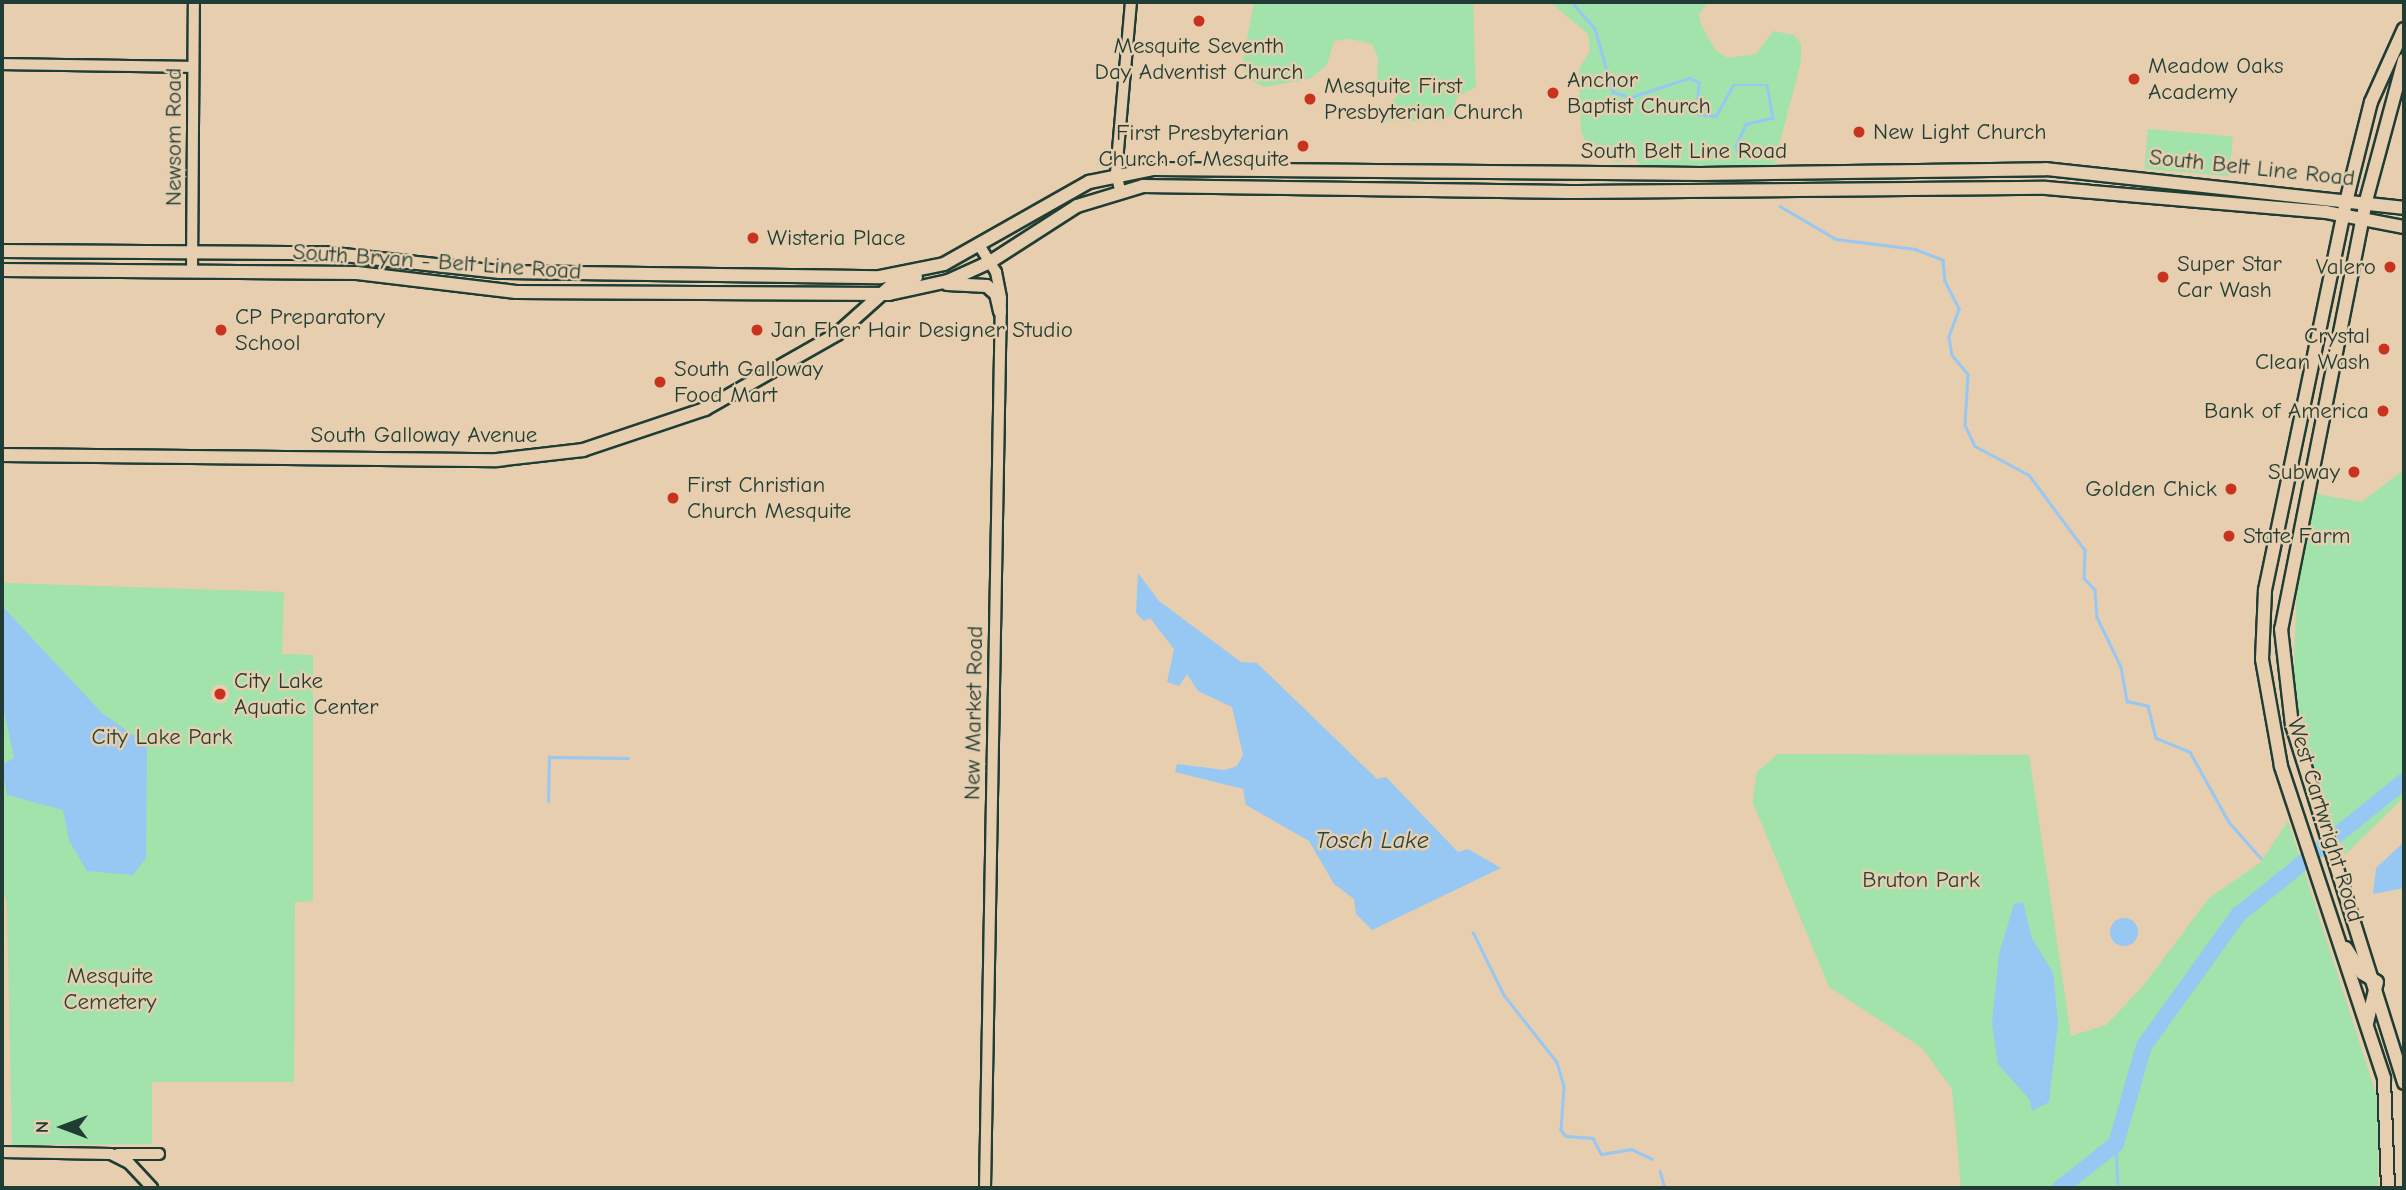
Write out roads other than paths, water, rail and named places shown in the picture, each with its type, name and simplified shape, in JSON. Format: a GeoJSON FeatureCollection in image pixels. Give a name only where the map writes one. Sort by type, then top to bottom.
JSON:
{"type":"FeatureCollection","features":[{"type":"Feature","properties":{"kind":"main road","name":"West Cartwright Road"},"geometry":{"type":"LineString","coordinates":[[2388,1188],[2384,1078],[2293,802],[2266,699],[2265,590],[2347,198],[2371,102],[2404,29]]}},
{"type":"Feature","properties":{"kind":"main road","name":"West Cartwright Road"},"geometry":{"type":"LineString","coordinates":[[2404,60],[2362,217],[2285,592],[2286,690],[2312,794],[2377,982],[2404,1083]]}},
{"type":"Feature","properties":{"kind":"main road","name":"South Belt Line Road"},"geometry":{"type":"LineString","coordinates":[[979,245],[1068,192],[1116,173],[1240,169],[1530,172],[2046,169],[2238,186],[2347,198],[2404,208]]}},
{"type":"Feature","properties":{"kind":"main road"},"geometry":{"type":"LineString","coordinates":[[1239,187],[1240,169]]}},
{"type":"Feature","properties":{"kind":"main road"},"geometry":{"type":"LineString","coordinates":[[1300,170],[1300,188]]}},
{"type":"Feature","properties":{"kind":"main road"},"geometry":{"type":"LineString","coordinates":[[1840,170],[1840,190]]}},
{"type":"Feature","properties":{"kind":"main road"},"geometry":{"type":"LineString","coordinates":[[1529,192],[1530,172]]}},
{"type":"Feature","properties":{"kind":"main road"},"geometry":{"type":"LineString","coordinates":[[2182,199],[2231,198],[2238,186]]}},
{"type":"Feature","properties":{"kind":"main road","name":"South Belt Line Road"},"geometry":{"type":"LineString","coordinates":[[990,261],[1077,205],[1120,190],[1239,187],[1529,192],[2046,188],[2362,217],[2404,227]]}},
{"type":"Feature","properties":{"kind":"main road","name":"South Bryan - Belt Line Road"},"geometry":{"type":"LineString","coordinates":[[2,251],[358,254],[500,272],[880,277],[944,264],[979,245]]}},
{"type":"Feature","properties":{"kind":"main road"},"geometry":{"type":"LineString","coordinates":[[106,252],[106,271]]}},
{"type":"Feature","properties":{"kind":"main road","name":"South Bryan - Belt Line Road"},"geometry":{"type":"LineString","coordinates":[[2,270],[358,273],[516,292],[848,295],[888,294],[933,286],[990,261]]}},
{"type":"Feature","properties":{"kind":"main road","name":"South Galloway Avenue"},"geometry":{"type":"LineString","coordinates":[[2,455],[497,460],[547,456],[679,421],[852,323],[888,294],[893,284],[944,264]]}},
{"type":"Feature","properties":{"kind":"main road"},"geometry":{"type":"LineString","coordinates":[[706,295],[707,276]]}},
{"type":"Feature","properties":{"kind":"main road"},"geometry":{"type":"LineString","coordinates":[[933,286],[987,286],[996,294],[1000,312]]}},
{"type":"Feature","properties":{"kind":"main road"},"geometry":{"type":"LineString","coordinates":[[848,295],[852,323]]}},
{"type":"Feature","properties":{"kind":"main road"},"geometry":{"type":"LineString","coordinates":[[2304,413],[2321,416]]}},
{"type":"Feature","properties":{"kind":"main road"},"geometry":{"type":"LineString","coordinates":[[2265,590],[2285,592]]}},
{"type":"Feature","properties":{"kind":"main road"},"geometry":{"type":"LineString","coordinates":[[2343,947],[2351,949],[2366,977],[2377,982],[2367,1023]]}},
{"type":"Feature","properties":{"kind":"street","name":"Newsom Road"},"geometry":{"type":"LineString","coordinates":[[192,272],[194,2]]}},
{"type":"Feature","properties":{"kind":"street"},"geometry":{"type":"LineString","coordinates":[[1120,190],[1116,173],[1131,2]]}},
{"type":"Feature","properties":{"kind":"street"},"geometry":{"type":"LineString","coordinates":[[2,64],[193,67]]}},
{"type":"Feature","properties":{"kind":"street","name":"New Market Road"},"geometry":{"type":"LineString","coordinates":[[979,245],[1000,284],[985,1188]]}},
{"type":"Feature","properties":{"kind":"street"},"geometry":{"type":"LineString","coordinates":[[2,1152],[159,1154]]}},
{"type":"Feature","properties":{"kind":"street"},"geometry":{"type":"LineString","coordinates":[[111,1154],[129,1163],[152,1188]]}},
{"type":"Feature","properties":{"kind":"water","name":"Tosch Lake"},"geometry":{"type":"Polygon","coordinates":[[[1138,573],[1159,601],[1241,662],[1257,663],[1377,779],[1386,777],[1458,852],[1468,849],[1501,868],[1372,930],[1356,914],[1354,899],[1334,884],[1309,841],[1246,805],[1243,789],[1175,772],[1177,764],[1225,770],[1237,766],[1243,755],[1232,707],[1198,691],[1187,674],[1179,686],[1167,682],[1174,649],[1150,618],[1144,621],[1136,613],[1138,573]]]}},
{"type":"Feature","properties":{"kind":"water"},"geometry":{"type":"Polygon","coordinates":[[[2,606],[102,713],[147,745],[146,858],[133,875],[87,871],[69,841],[63,810],[7,795],[2,765],[14,758],[2,702],[2,606]]]}},
{"type":"Feature","properties":{"kind":"water"},"geometry":{"type":"Polygon","coordinates":[[[2404,842],[2404,888],[2373,894],[2376,868],[2404,842]]]}},
{"type":"Feature","properties":{"kind":"water"},"geometry":{"type":"Polygon","coordinates":[[[2023,902],[2032,938],[2053,973],[2058,1022],[2049,1102],[2032,1111],[2030,1100],[1998,1064],[1992,1024],[1999,954],[2014,904],[2023,902]]]}},
{"type":"Feature","properties":{"kind":"water"},"geometry":{"type":"Polygon","coordinates":[[[2124,918],[2134,922],[2138,932],[2134,942],[2124,946],[2114,942],[2110,932],[2114,922],[2124,918]]]}},
{"type":"Feature","properties":{"kind":"waterway"},"geometry":{"type":"LineString","coordinates":[[1572,2],[1595,28],[1613,92],[1631,97],[1689,78],[1699,82],[1697,114],[1716,116],[1733,85],[1767,85],[1773,118],[1746,124],[1736,146],[1740,158]]}},
{"type":"Feature","properties":{"kind":"waterway"},"geometry":{"type":"LineString","coordinates":[[1780,206],[1836,239],[1915,249],[1943,260],[1945,281],[1959,309],[1949,337],[1952,355],[1968,374],[1965,425],[1975,446],[2029,475],[2085,550],[2084,578],[2095,590],[2097,617],[2121,667],[2127,701],[2148,706],[2156,738],[2190,752],[2229,822],[2261,858]]}},
{"type":"Feature","properties":{"kind":"waterway"},"geometry":{"type":"LineString","coordinates":[[548,801],[549,757],[628,758]]}},
{"type":"Feature","properties":{"kind":"waterway"},"geometry":{"type":"LineString","coordinates":[[2060,1188],[2116,1144],[2144,1046],[2238,915],[2404,781]]}},
{"type":"Feature","properties":{"kind":"waterway"},"geometry":{"type":"LineString","coordinates":[[2278,872],[2286,879]]}},
{"type":"Feature","properties":{"kind":"waterway"},"geometry":{"type":"LineString","coordinates":[[1473,932],[1504,995],[1557,1062],[1564,1087],[1561,1130],[1566,1136],[1593,1138],[1601,1154],[1631,1149],[1652,1159]]}},
{"type":"Feature","properties":{"kind":"waterway"},"geometry":{"type":"LineString","coordinates":[[2116,1144],[2118,1188]]}},
{"type":"Feature","properties":{"kind":"waterway"},"geometry":{"type":"LineString","coordinates":[[1660,1171],[1665,1188]]}},
{"type":"Feature","properties":{"kind":"place","name":"Mesquite Seventh Day Adventist Church"},"geometry":{"type":"Point","coordinates":[1199,21]}},
{"type":"Feature","properties":{"kind":"place","name":"Meadow Oaks Academy"},"geometry":{"type":"Point","coordinates":[2134,79]}},
{"type":"Feature","properties":{"kind":"place","name":"Anchor Baptist Church"},"geometry":{"type":"Point","coordinates":[1553,93]}},
{"type":"Feature","properties":{"kind":"place","name":"Mesquite First Presbyterian Church"},"geometry":{"type":"Point","coordinates":[1310,99]}},
{"type":"Feature","properties":{"kind":"place","name":"New Light Church"},"geometry":{"type":"Point","coordinates":[1859,132]}},
{"type":"Feature","properties":{"kind":"place","name":"First Presbyterian Church of Mesquite"},"geometry":{"type":"Point","coordinates":[1303,146]}},
{"type":"Feature","properties":{"kind":"place","name":"Wisteria Place"},"geometry":{"type":"Point","coordinates":[753,238]}},
{"type":"Feature","properties":{"kind":"place","name":"Valero"},"geometry":{"type":"Point","coordinates":[2390,267]}},
{"type":"Feature","properties":{"kind":"place","name":"Super Star Car Wash"},"geometry":{"type":"Point","coordinates":[2163,277]}},
{"type":"Feature","properties":{"kind":"place","name":"CP Preparatory School"},"geometry":{"type":"Point","coordinates":[221,330]}},
{"type":"Feature","properties":{"kind":"place","name":"Jan Fher Hair Designer Studio"},"geometry":{"type":"Point","coordinates":[757,330]}},
{"type":"Feature","properties":{"kind":"place","name":"Crystal Clean Wash"},"geometry":{"type":"Point","coordinates":[2384,349]}},
{"type":"Feature","properties":{"kind":"place","name":"South Galloway Food Mart"},"geometry":{"type":"Point","coordinates":[660,382]}},
{"type":"Feature","properties":{"kind":"place","name":"Bank of America"},"geometry":{"type":"Point","coordinates":[2383,411]}},
{"type":"Feature","properties":{"kind":"place","name":"Subway"},"geometry":{"type":"Point","coordinates":[2354,472]}},
{"type":"Feature","properties":{"kind":"place","name":"Golden Chick"},"geometry":{"type":"Point","coordinates":[2231,489]}},
{"type":"Feature","properties":{"kind":"place","name":"First Christian Church Mesquite"},"geometry":{"type":"Point","coordinates":[673,498]}},
{"type":"Feature","properties":{"kind":"place","name":"State Farm"},"geometry":{"type":"Point","coordinates":[2229,536]}},
{"type":"Feature","properties":{"kind":"place","name":"City Lake Aquatic Center"},"geometry":{"type":"Point","coordinates":[220,694]}},
{"type":"Feature","properties":{"kind":"park label","name":"City Lake Park"},"geometry":{"type":"Point","coordinates":[162,737]}},
{"type":"Feature","properties":{"kind":"park label","name":"Bruton Park"},"geometry":{"type":"Point","coordinates":[1921,880]}},
{"type":"Feature","properties":{"kind":"park label","name":"Mesquite Cemetery"},"geometry":{"type":"Point","coordinates":[110,989]}}]}
